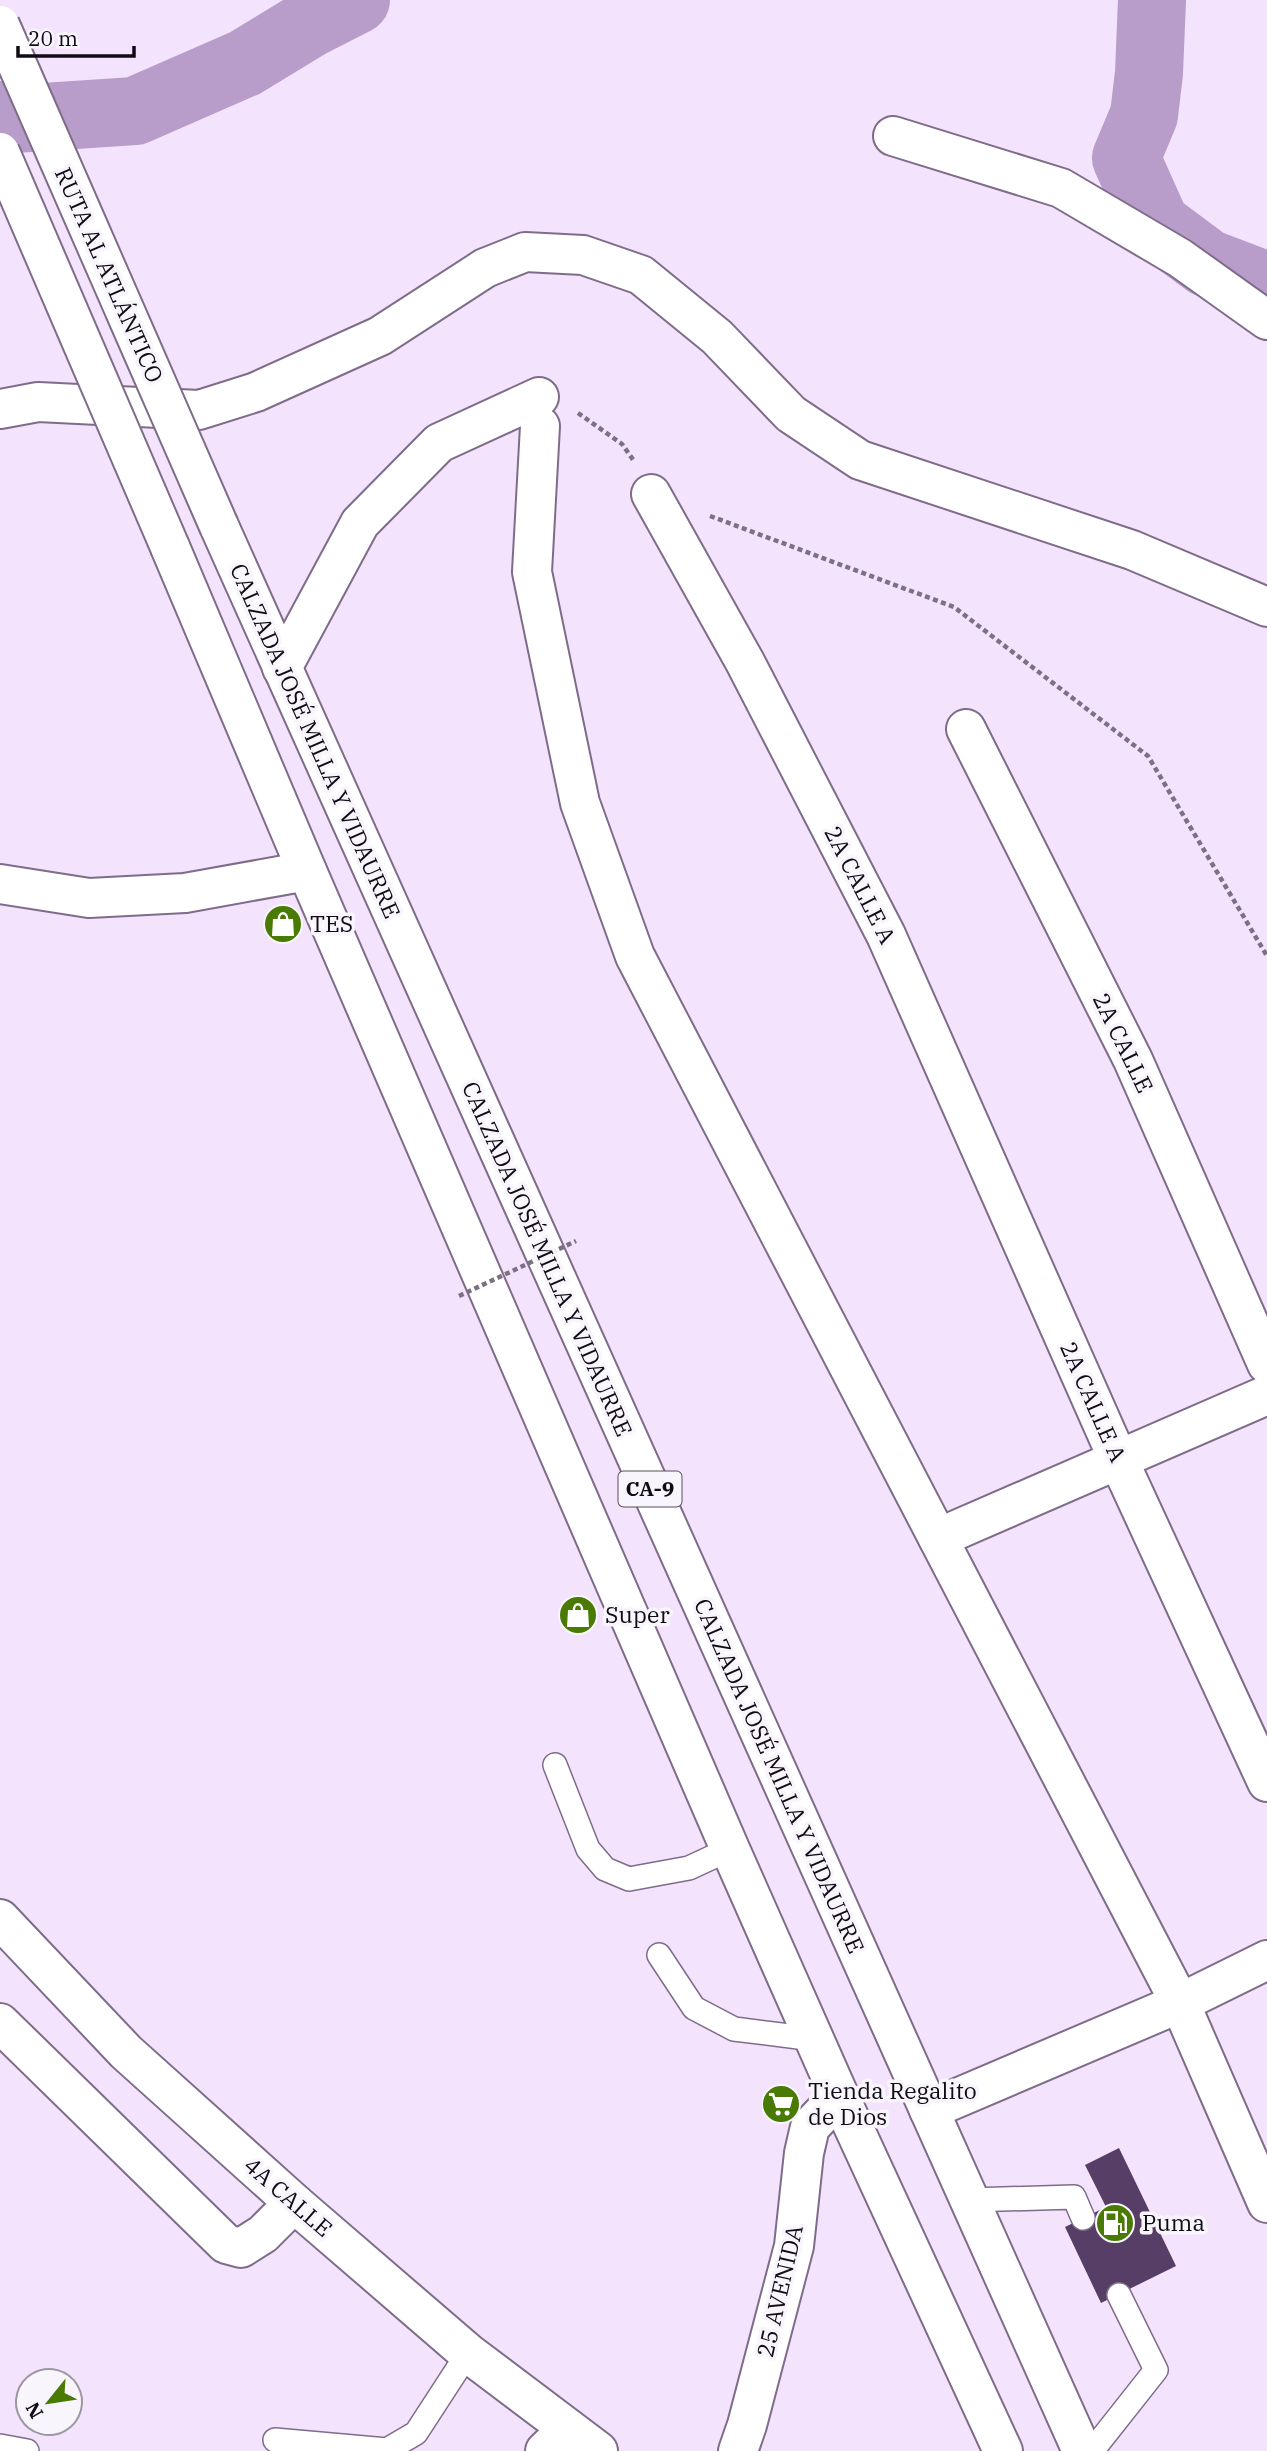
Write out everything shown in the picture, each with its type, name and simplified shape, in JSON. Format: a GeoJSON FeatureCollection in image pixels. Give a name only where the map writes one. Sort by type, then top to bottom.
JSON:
{"type":"FeatureCollection","features":[{"type":"Feature","properties":{"kind":"main road","name":"RUTA AL ATLÁNTICO"},"geometry":{"type":"LineString","coordinates":[[0,25],[219,526]]}},
{"type":"Feature","properties":{"kind":"main road"},"geometry":{"type":"LineString","coordinates":[[893,136],[1061,188],[1180,258],[1267,320]]}},
{"type":"Feature","properties":{"kind":"main road","name":"CA-9"},"geometry":{"type":"LineString","coordinates":[[0,152],[307,872],[730,1849],[842,2102],[1003,2451]]}},
{"type":"Feature","properties":{"kind":"main road"},"geometry":{"type":"LineString","coordinates":[[0,410],[38,402],[199,410],[256,392],[380,336],[485,268],[525,252],[583,255],[641,275],[718,337],[790,414],[860,460],[1132,550],[1267,607]]}},
{"type":"Feature","properties":{"kind":"main road"},"geometry":{"type":"LineString","coordinates":[[282,668],[360,523],[439,443],[540,412],[532,572],[580,803],[635,956],[1180,2003],[1267,2203]]}},
{"type":"Feature","properties":{"kind":"main road","name":"2A CALLE A"},"geometry":{"type":"LineString","coordinates":[[651,494],[745,662],[886,935],[1118,1459],[1267,1782]]}},
{"type":"Feature","properties":{"kind":"main road","name":"CALZADA JOSÉ MILLA Y VIDAURRE"},"geometry":{"type":"LineString","coordinates":[[219,526],[1082,2451]]}},
{"type":"Feature","properties":{"kind":"main road","name":"2A CALLE"},"geometry":{"type":"LineString","coordinates":[[966,729],[1133,1060],[1267,1364]]}},
{"type":"Feature","properties":{"kind":"main road"},"geometry":{"type":"LineString","coordinates":[[0,884],[89,898],[185,893],[307,872]]}},
{"type":"Feature","properties":{"kind":"main road"},"geometry":{"type":"LineString","coordinates":[[938,1538],[1267,1395]]}},
{"type":"Feature","properties":{"kind":"main road","name":"4A CALLE"},"geometry":{"type":"LineString","coordinates":[[0,1920],[126,2052],[294,2203],[468,2353],[557,2440],[598,2451]]}},
{"type":"Feature","properties":{"kind":"main road"},"geometry":{"type":"LineString","coordinates":[[929,2110],[1180,2003],[1267,1960]]}},
{"type":"Feature","properties":{"kind":"main road"},"geometry":{"type":"LineString","coordinates":[[0,2023],[226,2244],[241,2248],[263,2234],[294,2203]]}},
{"type":"Feature","properties":{"kind":"main road","name":"25 AVENIDA"},"geometry":{"type":"LineString","coordinates":[[738,2451],[794,2246],[804,2153],[810,2127],[826,2110],[842,2102]]}},
{"type":"Feature","properties":{"kind":"lane"},"geometry":{"type":"LineString","coordinates":[[555,1765],[588,1849],[605,1869],[629,1879],[689,1868],[730,1849]]}},
{"type":"Feature","properties":{"kind":"lane"},"geometry":{"type":"LineString","coordinates":[[659,1955],[694,2008],[734,2029],[814,2039]]}},
{"type":"Feature","properties":{"kind":"lane"},"geometry":{"type":"LineString","coordinates":[[970,2200],[1074,2197],[1083,2218]]}},
{"type":"Feature","properties":{"kind":"lane"},"geometry":{"type":"LineString","coordinates":[[1092,2451],[1156,2370],[1119,2295]]}},
{"type":"Feature","properties":{"kind":"lane"},"geometry":{"type":"LineString","coordinates":[[275,2440],[387,2450],[416,2433],[468,2353]]}},
{"type":"Feature","properties":{"kind":"lane"},"geometry":{"type":"LineString","coordinates":[[0,2446],[26,2451]]}},
{"type":"Feature","properties":{"kind":"path"},"geometry":{"type":"LineString","coordinates":[[540,412],[567,407],[592,421],[622,444],[639,468],[651,494],[954,607],[1148,756],[1267,956]]}},
{"type":"Feature","properties":{"kind":"path"},"geometry":{"type":"LineString","coordinates":[[460,1296],[576,1241]]}},
{"type":"Feature","properties":{"kind":"building","name":"Puma"},"geometry":{"type":"Polygon","coordinates":[[[1119,2148],[1176,2266],[1101,2303],[1065,2227],[1106,2207],[1085,2165],[1119,2148]]]}},
{"type":"Feature","properties":{"kind":"waterway"},"geometry":{"type":"LineString","coordinates":[[0,115],[14,119],[135,111],[245,63],[309,24],[356,0]]}},
{"type":"Feature","properties":{"kind":"waterway"},"geometry":{"type":"LineString","coordinates":[[1152,0],[1144,115],[1126,158],[1156,225],[1207,263],[1267,286]]}},
{"type":"Feature","properties":{"kind":"place","name":"TES"},"geometry":{"type":"Point","coordinates":[283,924]}},
{"type":"Feature","properties":{"kind":"place","name":"Super"},"geometry":{"type":"Point","coordinates":[578,1615]}},
{"type":"Feature","properties":{"kind":"place","name":"Tienda Regalito de Dios"},"geometry":{"type":"Point","coordinates":[781,2104]}},
{"type":"Feature","properties":{"kind":"place","name":"Puma"},"geometry":{"type":"Point","coordinates":[1115,2223]}}]}
